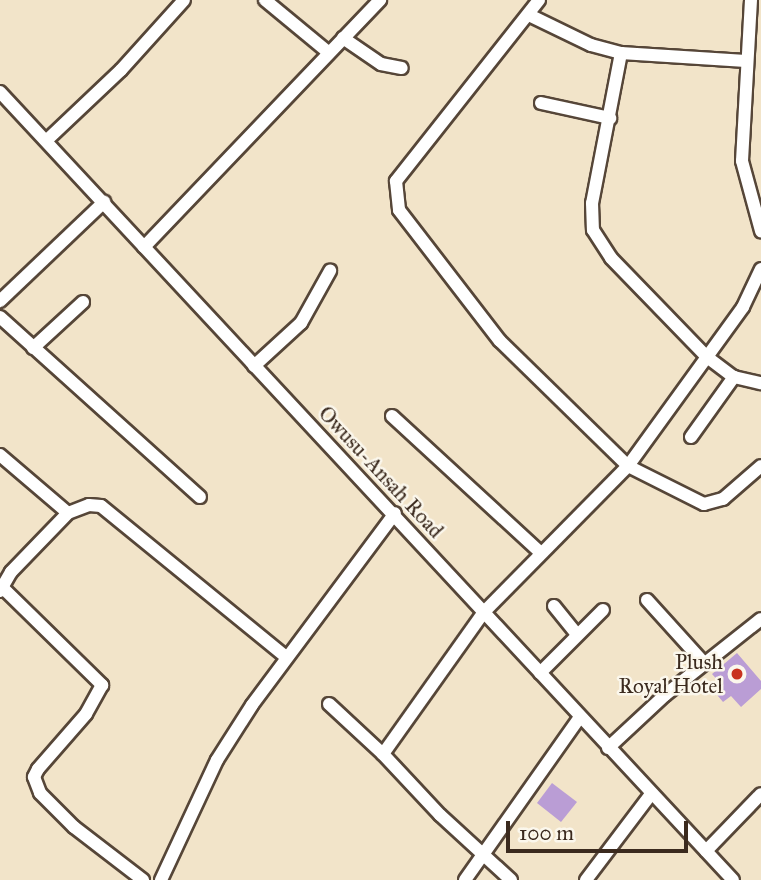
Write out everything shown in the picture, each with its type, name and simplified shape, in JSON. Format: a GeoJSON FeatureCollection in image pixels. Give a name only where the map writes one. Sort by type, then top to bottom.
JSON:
{"type":"FeatureCollection","features":[{"type":"Feature","properties":{"kind":"street"},"geometry":{"type":"LineString","coordinates":[[47,140],[121,70],[184,0]]}},
{"type":"Feature","properties":{"kind":"street"},"geometry":{"type":"LineString","coordinates":[[265,0],[329,53]]}},
{"type":"Feature","properties":{"kind":"street"},"geometry":{"type":"LineString","coordinates":[[144,247],[380,0]]}},
{"type":"Feature","properties":{"kind":"street"},"geometry":{"type":"LineString","coordinates":[[539,0],[397,181],[396,201],[500,341],[628,466],[704,504],[723,499],[761,466]]}},
{"type":"Feature","properties":{"kind":"street"},"geometry":{"type":"LineString","coordinates":[[751,0],[742,161],[761,230]]}},
{"type":"Feature","properties":{"kind":"street"},"geometry":{"type":"LineString","coordinates":[[750,21],[761,10]]}},
{"type":"Feature","properties":{"kind":"street"},"geometry":{"type":"LineString","coordinates":[[529,16],[591,45],[621,53],[746,61]]}},
{"type":"Feature","properties":{"kind":"street"},"geometry":{"type":"LineString","coordinates":[[343,38],[381,64],[402,68]]}},
{"type":"Feature","properties":{"kind":"street"},"geometry":{"type":"LineString","coordinates":[[621,53],[592,203],[593,230],[611,258],[707,357],[734,377],[761,383]]}},
{"type":"Feature","properties":{"kind":"street","name":"Owusu-Ansah Road"},"geometry":{"type":"LineString","coordinates":[[0,92],[254,366],[395,513],[729,878]]}},
{"type":"Feature","properties":{"kind":"street"},"geometry":{"type":"LineString","coordinates":[[541,103],[610,118]]}},
{"type":"Feature","properties":{"kind":"street"},"geometry":{"type":"LineString","coordinates":[[0,301],[104,202]]}},
{"type":"Feature","properties":{"kind":"street"},"geometry":{"type":"LineString","coordinates":[[383,754],[484,612],[540,552],[628,466],[743,307],[761,269]]}},
{"type":"Feature","properties":{"kind":"street"},"geometry":{"type":"LineString","coordinates":[[254,366],[301,323],[330,271]]}},
{"type":"Feature","properties":{"kind":"street"},"geometry":{"type":"LineString","coordinates":[[33,348],[83,302]]}},
{"type":"Feature","properties":{"kind":"street"},"geometry":{"type":"LineString","coordinates":[[0,317],[200,497]]}},
{"type":"Feature","properties":{"kind":"street"},"geometry":{"type":"LineString","coordinates":[[691,437],[734,377]]}},
{"type":"Feature","properties":{"kind":"street"},"geometry":{"type":"LineString","coordinates":[[392,416],[540,552]]}},
{"type":"Feature","properties":{"kind":"street"},"geometry":{"type":"LineString","coordinates":[[0,455],[68,513]]}},
{"type":"Feature","properties":{"kind":"street"},"geometry":{"type":"LineString","coordinates":[[143,880],[40,793],[34,777],[38,769],[86,714],[102,685],[1,589],[24,557],[68,513],[89,505],[111,511],[210,599],[285,656]]}},
{"type":"Feature","properties":{"kind":"street"},"geometry":{"type":"LineString","coordinates":[[160,880],[217,760],[285,656],[395,513]]}},
{"type":"Feature","properties":{"kind":"street"},"geometry":{"type":"LineString","coordinates":[[647,600],[704,663]]}},
{"type":"Feature","properties":{"kind":"street"},"geometry":{"type":"LineString","coordinates":[[554,606],[576,633]]}},
{"type":"Feature","properties":{"kind":"street"},"geometry":{"type":"LineString","coordinates":[[540,673],[576,633],[603,610]]}},
{"type":"Feature","properties":{"kind":"street"},"geometry":{"type":"LineString","coordinates":[[608,748],[704,663],[761,619]]}},
{"type":"Feature","properties":{"kind":"street"},"geometry":{"type":"LineString","coordinates":[[329,704],[383,754],[482,855],[511,880]]}},
{"type":"Feature","properties":{"kind":"street"},"geometry":{"type":"LineString","coordinates":[[465,880],[580,717]]}},
{"type":"Feature","properties":{"kind":"street"},"geometry":{"type":"LineString","coordinates":[[586,880],[651,794]]}},
{"type":"Feature","properties":{"kind":"street"},"geometry":{"type":"LineString","coordinates":[[706,851],[761,794]]}},
{"type":"Feature","properties":{"kind":"building"},"geometry":{"type":"Polygon","coordinates":[[[737,653],[761,681],[761,689],[741,707],[731,696],[723,702],[713,690],[720,683],[712,674],[737,653]]]}},
{"type":"Feature","properties":{"kind":"building"},"geometry":{"type":"Polygon","coordinates":[[[552,783],[577,802],[561,822],[537,803],[552,783]]]}},
{"type":"Feature","properties":{"kind":"place","name":"Plush Royal Hotel"},"geometry":{"type":"Point","coordinates":[737,674]}}]}
